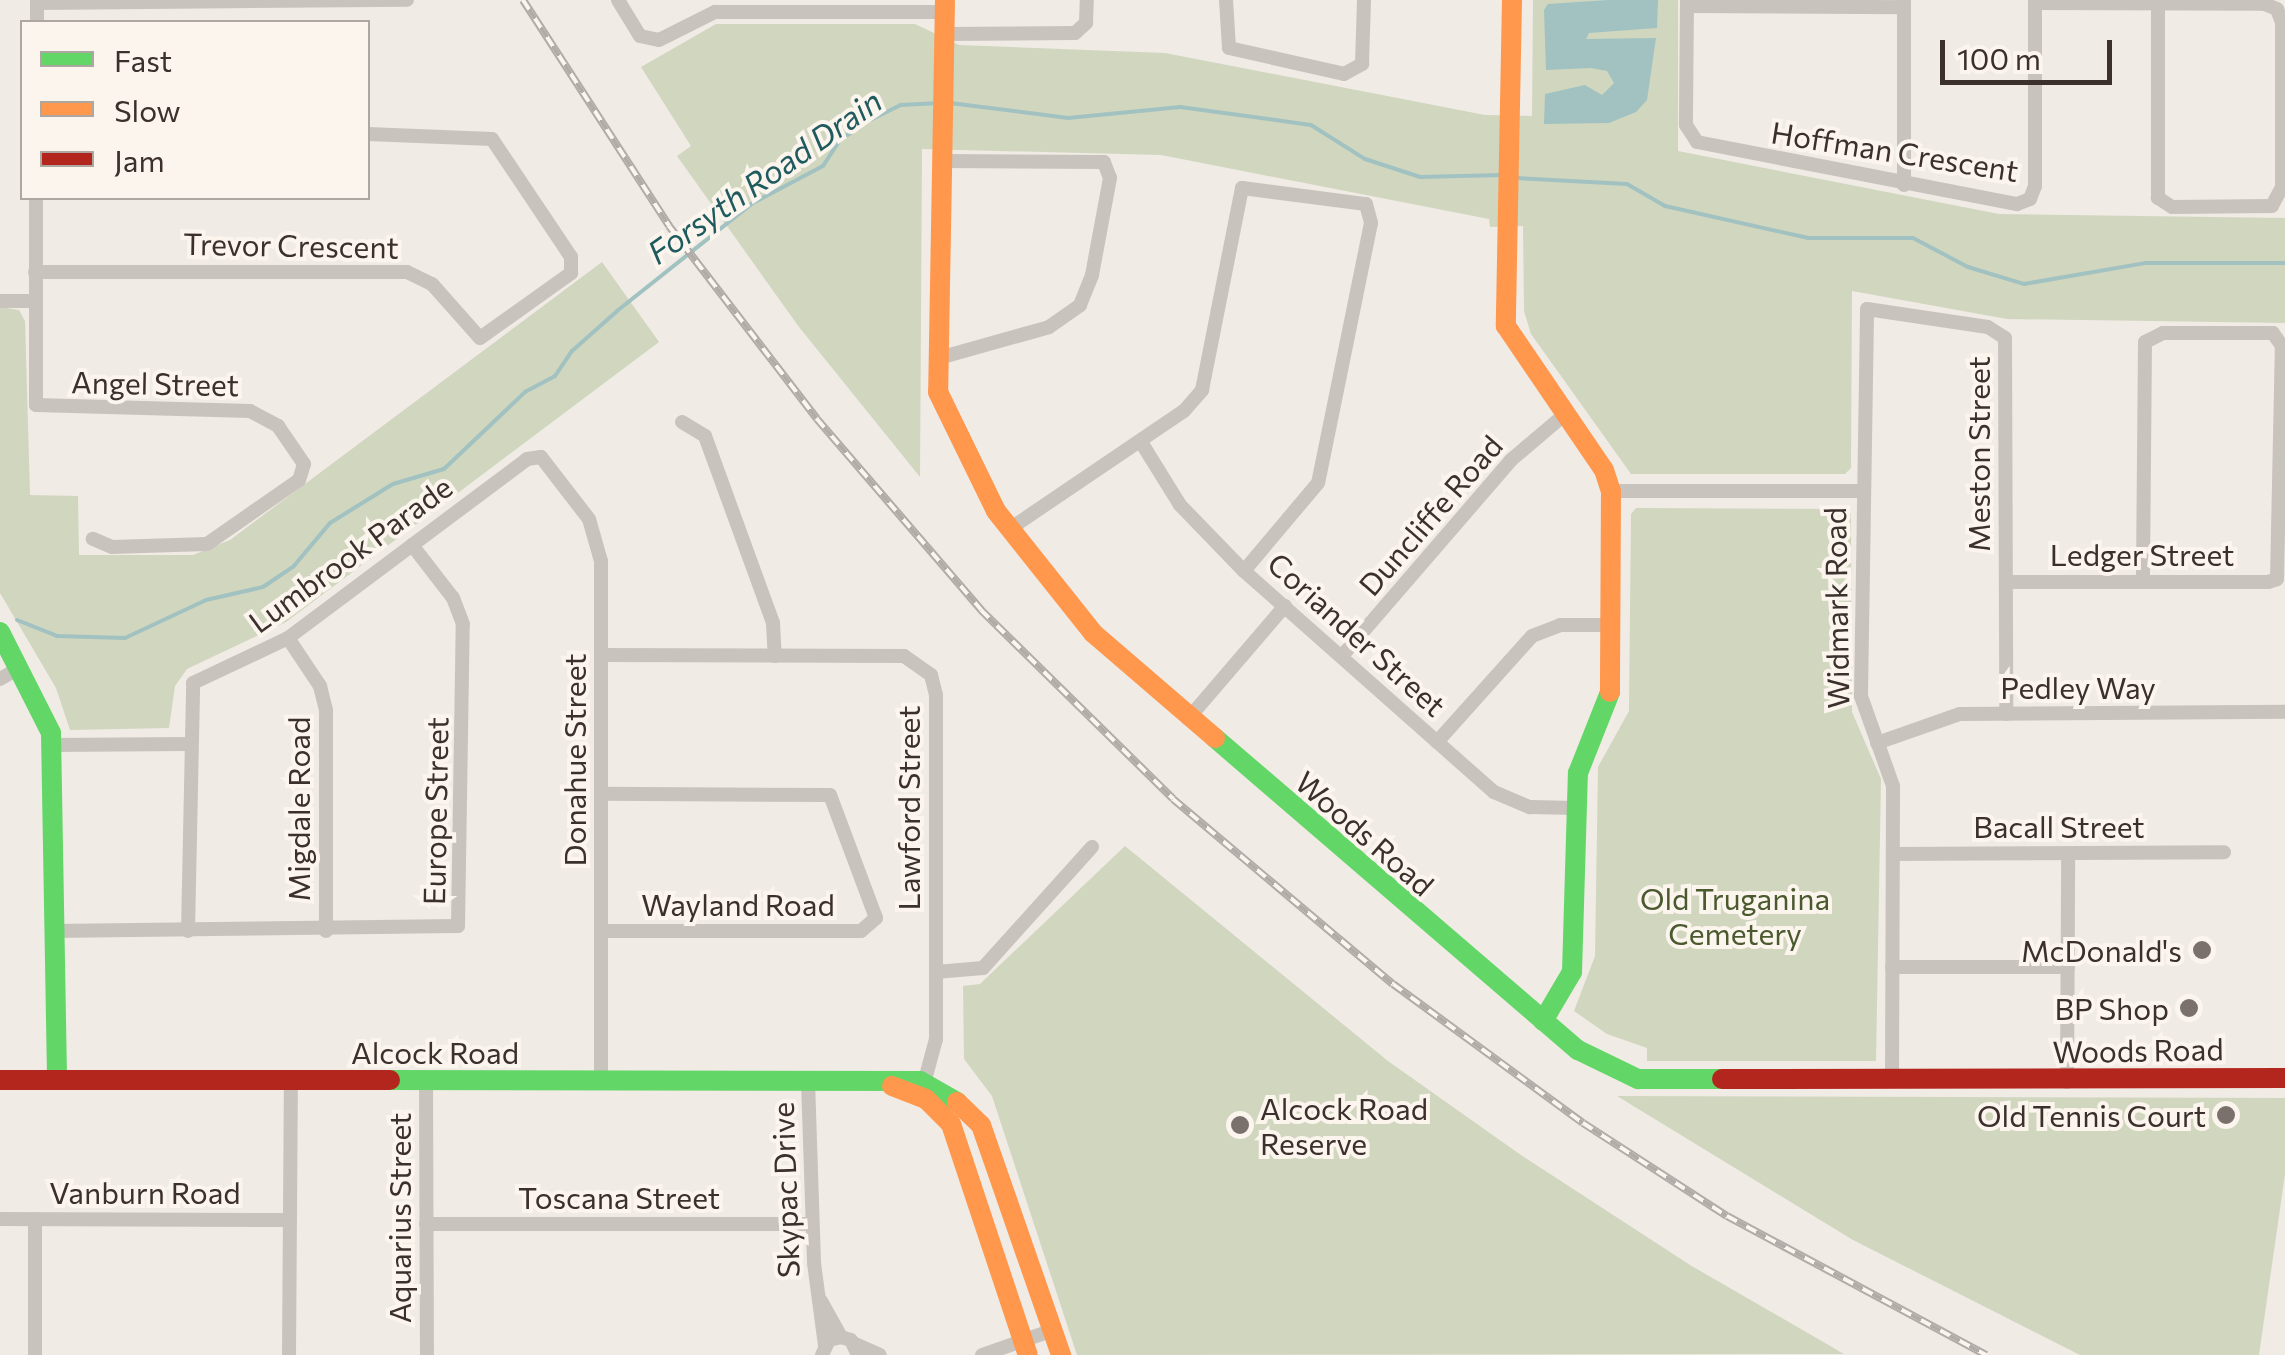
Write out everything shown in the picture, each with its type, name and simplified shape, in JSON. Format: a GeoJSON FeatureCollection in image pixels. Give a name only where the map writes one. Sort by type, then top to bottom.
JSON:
{"type":"FeatureCollection","features":[{"type":"Feature","properties":{"kind":"street"},"geometry":{"type":"LineString","coordinates":[[37,2],[407,0]]}},
{"type":"Feature","properties":{"kind":"street"},"geometry":{"type":"LineString","coordinates":[[618,0],[640,36],[659,40],[714,12],[945,15],[1075,33],[1086,23],[1087,0]]}},
{"type":"Feature","properties":{"kind":"street"},"geometry":{"type":"LineString","coordinates":[[1226,0],[1226,42],[1235,51],[1344,74],[1359,70],[1364,0]]}},
{"type":"Feature","properties":{"kind":"street"},"geometry":{"type":"LineString","coordinates":[[1512,0],[1508,334],[1604,470],[1611,491],[1609,710],[1580,760],[1576,808],[1577,949],[1572,972],[1543,1021]]}},
{"type":"Feature","properties":{"kind":"street"},"geometry":{"type":"LineString","coordinates":[[2035,2],[2158,4],[2277,8],[2282,23],[2281,196],[2265,207],[2172,207],[2157,192],[2158,4]]}},
{"type":"Feature","properties":{"kind":"street","name":"Hoffman Crescent"},"geometry":{"type":"LineString","coordinates":[[1687,3],[1686,125],[1697,142],[2016,204],[2034,194],[2035,2]]}},
{"type":"Feature","properties":{"kind":"street"},"geometry":{"type":"LineString","coordinates":[[1687,3],[1904,3],[1904,185]]}},
{"type":"Feature","properties":{"kind":"street","name":"Woods Road"},"geometry":{"type":"LineString","coordinates":[[945,15],[938,392],[1008,530],[1093,633],[1578,1050],[1638,1079],[2067,1082],[2285,1078]]}},
{"type":"Feature","properties":{"kind":"street","name":"Trevor Crescent"},"geometry":{"type":"LineString","coordinates":[[35,272],[408,272],[432,284],[480,338],[571,273],[571,256],[492,139],[370,134]]}},
{"type":"Feature","properties":{"kind":"street"},"geometry":{"type":"LineString","coordinates":[[939,358],[1049,326],[1080,305],[1092,274],[1110,178],[1104,162],[943,159]]}},
{"type":"Feature","properties":{"kind":"street"},"geometry":{"type":"LineString","coordinates":[[1008,530],[1141,442],[1202,390],[1242,188],[1366,204],[1371,223],[1318,484],[1244,570]]}},
{"type":"Feature","properties":{"kind":"street"},"geometry":{"type":"LineString","coordinates":[[0,301],[32,301],[36,200]]}},
{"type":"Feature","properties":{"kind":"street","name":"Angel Street"},"geometry":{"type":"LineString","coordinates":[[32,301],[36,405],[250,410],[278,426],[302,460],[299,480],[207,544],[112,547],[93,539]]}},
{"type":"Feature","properties":{"kind":"street","name":"Widmark Road"},"geometry":{"type":"LineString","coordinates":[[1867,309],[1862,709],[1891,771],[1892,1081]]}},
{"type":"Feature","properties":{"kind":"street","name":"Meston Street"},"geometry":{"type":"LineString","coordinates":[[1867,309],[1988,327],[2004,338],[2006,714]]}},
{"type":"Feature","properties":{"kind":"street","name":"Ledger Street"},"geometry":{"type":"LineString","coordinates":[[2006,582],[2144,582],[2278,579],[2280,340],[2268,333],[2162,332],[2148,336],[2144,352],[2144,582]]}},
{"type":"Feature","properties":{"kind":"street","name":"Duncliffe Road"},"geometry":{"type":"LineString","coordinates":[[1342,656],[1511,460],[1564,415]]}},
{"type":"Feature","properties":{"kind":"street"},"geometry":{"type":"LineString","coordinates":[[682,422],[705,436],[773,624],[774,656]]}},
{"type":"Feature","properties":{"kind":"street","name":"Coriander Street"},"geometry":{"type":"LineString","coordinates":[[1141,442],[1180,505],[1244,570],[1437,742],[1511,802],[1576,808]]}},
{"type":"Feature","properties":{"kind":"street","name":"Lumbrook Parade"},"geometry":{"type":"LineString","coordinates":[[188,931],[188,744],[193,683],[288,638],[527,459],[541,457]]}},
{"type":"Feature","properties":{"kind":"street","name":"Donahue Street"},"geometry":{"type":"LineString","coordinates":[[541,457],[577,499],[598,539],[602,655],[602,1082]]}},
{"type":"Feature","properties":{"kind":"street"},"geometry":{"type":"LineString","coordinates":[[1611,491],[1862,491]]}},
{"type":"Feature","properties":{"kind":"street","name":"Europe Street"},"geometry":{"type":"LineString","coordinates":[[52,931],[444,931],[462,920],[463,624],[453,598],[412,544]]}},
{"type":"Feature","properties":{"kind":"street"},"geometry":{"type":"LineString","coordinates":[[1188,718],[1285,606]]}},
{"type":"Feature","properties":{"kind":"street"},"geometry":{"type":"LineString","coordinates":[[1437,742],[1532,636],[1560,625],[1611,624]]}},
{"type":"Feature","properties":{"kind":"street"},"geometry":{"type":"LineString","coordinates":[[0,632],[45,711],[52,745],[50,1080]]}},
{"type":"Feature","properties":{"kind":"street","name":"Migdale Road"},"geometry":{"type":"LineString","coordinates":[[288,638],[325,702],[326,931]]}},
{"type":"Feature","properties":{"kind":"street","name":"Lawford Street"},"geometry":{"type":"LineString","coordinates":[[602,655],[909,656],[935,682],[935,1048],[923,1090]]}},
{"type":"Feature","properties":{"kind":"street"},"geometry":{"type":"LineString","coordinates":[[0,679],[21,667]]}},
{"type":"Feature","properties":{"kind":"street","name":"Pedley Way"},"geometry":{"type":"LineString","coordinates":[[1877,743],[1944,716],[2285,712]]}},
{"type":"Feature","properties":{"kind":"street"},"geometry":{"type":"LineString","coordinates":[[52,745],[188,744]]}},
{"type":"Feature","properties":{"kind":"street","name":"Wayland Road"},"geometry":{"type":"LineString","coordinates":[[601,931],[856,931],[873,924],[875,909],[830,795],[602,794]]}},
{"type":"Feature","properties":{"kind":"street"},"geometry":{"type":"LineString","coordinates":[[936,972],[983,968],[1092,847]]}},
{"type":"Feature","properties":{"kind":"street","name":"Bacall Street"},"geometry":{"type":"LineString","coordinates":[[1892,854],[2224,852]]}},
{"type":"Feature","properties":{"kind":"street"},"geometry":{"type":"LineString","coordinates":[[2067,1082],[2068,854]]}},
{"type":"Feature","properties":{"kind":"street"},"geometry":{"type":"LineString","coordinates":[[1892,967],[2068,967]]}},
{"type":"Feature","properties":{"kind":"street","name":"Alcock Road"},"geometry":{"type":"LineString","coordinates":[[0,1080],[808,1081],[871,1082],[923,1090]]}},
{"type":"Feature","properties":{"kind":"street","name":"Skypac Drive"},"geometry":{"type":"LineString","coordinates":[[808,1081],[821,1351]]}},
{"type":"Feature","properties":{"kind":"street"},"geometry":{"type":"LineString","coordinates":[[290,1355],[291,1082]]}},
{"type":"Feature","properties":{"kind":"street","name":"Aquarius Street"},"geometry":{"type":"LineString","coordinates":[[426,1082],[427,1355]]}},
{"type":"Feature","properties":{"kind":"street"},"geometry":{"type":"LineString","coordinates":[[923,1090],[967,1107],[981,1125],[1062,1355]]}},
{"type":"Feature","properties":{"kind":"street"},"geometry":{"type":"LineString","coordinates":[[923,1090],[956,1134],[1026,1348]]}},
{"type":"Feature","properties":{"kind":"street","name":"Vanburn Road"},"geometry":{"type":"LineString","coordinates":[[0,1219],[290,1220]]}},
{"type":"Feature","properties":{"kind":"street"},"geometry":{"type":"LineString","coordinates":[[35,1220],[35,1355]]}},
{"type":"Feature","properties":{"kind":"street","name":"Toscana Street"},"geometry":{"type":"LineString","coordinates":[[426,1224],[812,1224]]}},
{"type":"Feature","properties":{"kind":"street","name":"Skypac Drive"},"geometry":{"type":"LineString","coordinates":[[818,1296],[851,1345]]}},
{"type":"Feature","properties":{"kind":"street"},"geometry":{"type":"LineString","coordinates":[[982,1355],[1026,1348],[1053,1330]]}},
{"type":"Feature","properties":{"kind":"street"},"geometry":{"type":"LineString","coordinates":[[821,1351],[851,1345],[880,1355]]}},
{"type":"Feature","properties":{"kind":"green space"},"geometry":{"type":"Polygon","coordinates":[[[1533,0],[1678,0],[1678,151],[1999,214],[2285,218],[2285,323],[2007,319],[1852,291],[1851,468],[1845,474],[1631,474],[1531,334],[1524,311],[1523,226],[1490,227],[1489,219],[1161,155],[922,149],[920,477],[799,327],[677,156],[691,146],[641,67],[716,24],[915,24],[959,45],[1165,53],[1485,115],[1532,116],[1533,0]]]}},
{"type":"Feature","properties":{"kind":"green space"},"geometry":{"type":"Polygon","coordinates":[[[602,262],[659,342],[286,622],[187,669],[175,686],[169,728],[70,730],[56,688],[0,593],[0,307],[19,310],[25,321],[30,495],[78,496],[79,555],[193,555],[230,540],[602,262]]]}},
{"type":"Feature","properties":{"kind":"green space","name":"Old Truganina Cemetery"},"geometry":{"type":"Polygon","coordinates":[[[1636,508],[1846,509],[1851,514],[1852,712],[1881,779],[1876,1061],[1647,1061],[1647,1048],[1607,1034],[1574,1011],[1595,956],[1598,767],[1629,711],[1631,514],[1636,508]]]}},
{"type":"Feature","properties":{"kind":"green space","name":"Alcock Road Reserve"},"geometry":{"type":"Polygon","coordinates":[[[1125,846],[1388,1061],[1518,1153],[1690,1265],[1844,1354],[1077,1355],[992,1096],[964,1059],[963,986],[980,984],[1125,846]]]}},
{"type":"Feature","properties":{"kind":"green space"},"geometry":{"type":"Polygon","coordinates":[[[1617,1096],[2285,1098],[2285,1174],[2259,1355],[2080,1355],[1853,1240],[1617,1096]]]}},
{"type":"Feature","properties":{"kind":"water"},"geometry":{"type":"Polygon","coordinates":[[[1658,0],[1657,28],[1589,33],[1586,39],[1656,38],[1647,100],[1636,112],[1609,123],[1544,124],[1545,94],[1585,85],[1602,95],[1614,83],[1607,71],[1546,70],[1544,10],[1548,4],[1658,0]]]}},
{"type":"Feature","properties":{"kind":"waterway","name":"Forsyth Road Drain"},"geometry":{"type":"LineString","coordinates":[[17,620],[57,636],[125,638],[206,600],[263,587],[293,567],[330,523],[393,484],[444,469],[525,392],[555,376],[572,351],[617,311],[753,203],[823,166],[839,141],[901,105],[935,103]]}},
{"type":"Feature","properties":{"kind":"waterway","name":"Forsyth Road Drain"},"geometry":{"type":"LineString","coordinates":[[950,103],[1068,118],[1180,107],[1311,125],[1365,159],[1420,177],[1503,175]]}},
{"type":"Feature","properties":{"kind":"waterway","name":"Forsyth Road Drain"},"geometry":{"type":"LineString","coordinates":[[1517,178],[1627,184],[1665,206],[1808,238],[1913,238],[1968,267],[2024,284],[2146,263],[2285,263]]}},
{"type":"Feature","properties":{"kind":"railway"},"geometry":{"type":"LineString","coordinates":[[523,0],[669,226],[817,419],[981,610],[1173,799],[1393,984],[1583,1123],[1727,1216],[1986,1355]]}},
{"type":"Feature","properties":{"kind":"traffic: fast"},"geometry":{"type":"LineString","coordinates":[[0,632],[51,733],[57,1080]]}},
{"type":"Feature","properties":{"kind":"traffic: fast"},"geometry":{"type":"LineString","coordinates":[[1543,1021],[1572,972],[1578,773],[1610,692]]}},
{"type":"Feature","properties":{"kind":"traffic: fast"},"geometry":{"type":"LineString","coordinates":[[1215,738],[1578,1050],[1638,1079],[1722,1079]]}},
{"type":"Feature","properties":{"kind":"traffic: fast"},"geometry":{"type":"LineString","coordinates":[[390,1080],[920,1081],[957,1102]]}},
{"type":"Feature","properties":{"kind":"traffic: slow"},"geometry":{"type":"LineString","coordinates":[[945,0],[938,392],[996,511],[1093,633],[1215,738]]}},
{"type":"Feature","properties":{"kind":"traffic: slow"},"geometry":{"type":"LineString","coordinates":[[1512,0],[1506,326],[1604,470],[1611,491],[1610,692]]}},
{"type":"Feature","properties":{"kind":"traffic: slow"},"geometry":{"type":"LineString","coordinates":[[892,1086],[926,1099],[951,1124],[1028,1355]]}},
{"type":"Feature","properties":{"kind":"traffic: slow"},"geometry":{"type":"LineString","coordinates":[[957,1102],[981,1125],[1061,1355]]}},
{"type":"Feature","properties":{"kind":"traffic: jam"},"geometry":{"type":"LineString","coordinates":[[1722,1079],[2285,1078]]}},
{"type":"Feature","properties":{"kind":"traffic: jam"},"geometry":{"type":"LineString","coordinates":[[0,1080],[390,1080]]}},
{"type":"Feature","properties":{"kind":"place","name":"McDonald's"},"geometry":{"type":"Point","coordinates":[2202,950]}},
{"type":"Feature","properties":{"kind":"place","name":"BP Shop"},"geometry":{"type":"Point","coordinates":[2189,1008]}},
{"type":"Feature","properties":{"kind":"place","name":"Old Tennis Court"},"geometry":{"type":"Point","coordinates":[2226,1115]}},
{"type":"Feature","properties":{"kind":"place","name":"Alcock Road Reserve"},"geometry":{"type":"Point","coordinates":[1240,1125]}}]}
